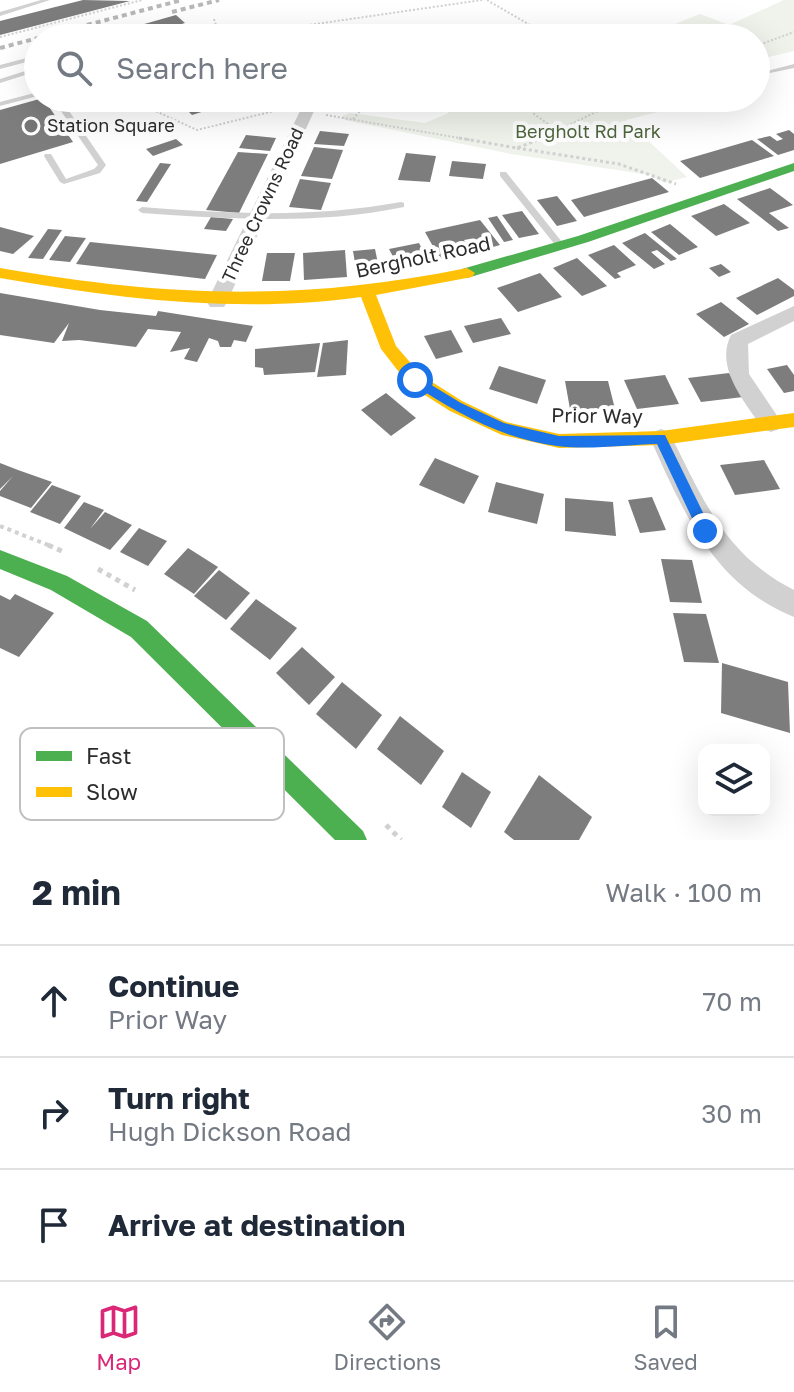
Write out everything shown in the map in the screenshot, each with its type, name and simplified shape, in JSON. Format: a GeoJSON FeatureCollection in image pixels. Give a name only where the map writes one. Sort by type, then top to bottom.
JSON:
{"type":"FeatureCollection","features":[{"type":"Feature","properties":{"kind":"main road","name":"Bergholt Road"},"geometry":{"type":"LineString","coordinates":[[0,273],[217,302],[368,294],[435,281],[794,167]]}},
{"type":"Feature","properties":{"kind":"main road","name":"Prior Way"},"geometry":{"type":"LineString","coordinates":[[368,294],[389,349],[415,380],[456,406],[502,428],[559,441],[661,438],[794,420]]}},
{"type":"Feature","properties":{"kind":"main road"},"geometry":{"type":"LineString","coordinates":[[0,559],[59,583],[139,629],[240,728]]}},
{"type":"Feature","properties":{"kind":"main road"},"geometry":{"type":"LineString","coordinates":[[284,771],[354,840]]}},
{"type":"Feature","properties":{"kind":"street","name":"Three Crowns Road"},"geometry":{"type":"LineString","coordinates":[[217,302],[307,112]]}},
{"type":"Feature","properties":{"kind":"street"},"geometry":{"type":"LineString","coordinates":[[771,423],[739,375],[738,340],[794,313]]}},
{"type":"Feature","properties":{"kind":"street"},"geometry":{"type":"LineString","coordinates":[[661,438],[705,531],[734,567],[794,604]]}},
{"type":"Feature","properties":{"kind":"lane"},"geometry":{"type":"LineString","coordinates":[[0,14],[47,0]]}},
{"type":"Feature","properties":{"kind":"lane"},"geometry":{"type":"LineString","coordinates":[[0,67],[24,61]]}},
{"type":"Feature","properties":{"kind":"lane"},"geometry":{"type":"LineString","coordinates":[[770,71],[793,67]]}},
{"type":"Feature","properties":{"kind":"lane"},"geometry":{"type":"LineString","coordinates":[[0,81],[24,73]]}},
{"type":"Feature","properties":{"kind":"lane"},"geometry":{"type":"LineString","coordinates":[[0,88],[24,82]]}},
{"type":"Feature","properties":{"kind":"lane"},"geometry":{"type":"LineString","coordinates":[[0,104],[24,98]]}},
{"type":"Feature","properties":{"kind":"lane"},"geometry":{"type":"LineString","coordinates":[[48,156],[64,182],[97,171],[102,165],[66,112]]}},
{"type":"Feature","properties":{"kind":"lane"},"geometry":{"type":"LineString","coordinates":[[503,174],[559,244]]}},
{"type":"Feature","properties":{"kind":"lane"},"geometry":{"type":"LineString","coordinates":[[142,210],[257,219],[332,215],[401,205]]}},
{"type":"Feature","properties":{"kind":"path"},"geometry":{"type":"LineString","coordinates":[[48,24],[142,0]]}},
{"type":"Feature","properties":{"kind":"path"},"geometry":{"type":"LineString","coordinates":[[317,24],[485,0],[527,24]]}},
{"type":"Feature","properties":{"kind":"path"},"geometry":{"type":"LineString","coordinates":[[66,20],[75,17]]}},
{"type":"Feature","properties":{"kind":"path"},"geometry":{"type":"LineString","coordinates":[[214,19],[216,24]]}},
{"type":"Feature","properties":{"kind":"path"},"geometry":{"type":"LineString","coordinates":[[0,37],[24,31]]}},
{"type":"Feature","properties":{"kind":"path"},"geometry":{"type":"LineString","coordinates":[[770,41],[794,32]]}},
{"type":"Feature","properties":{"kind":"path"},"geometry":{"type":"LineString","coordinates":[[158,112],[197,130],[269,112]]}},
{"type":"Feature","properties":{"kind":"path"},"geometry":{"type":"LineString","coordinates":[[313,112],[653,173],[673,182],[693,198]]}},
{"type":"Feature","properties":{"kind":"path"},"geometry":{"type":"LineString","coordinates":[[353,119],[359,112]]}},
{"type":"Feature","properties":{"kind":"path"},"geometry":{"type":"LineString","coordinates":[[535,112],[559,132]]}},
{"type":"Feature","properties":{"kind":"path"},"geometry":{"type":"LineString","coordinates":[[517,148],[559,132],[593,112]]}},
{"type":"Feature","properties":{"kind":"green space"},"geometry":{"type":"Polygon","coordinates":[[[784,0],[794,0],[794,51],[770,57],[770,24],[731,24],[784,0]]]}},
{"type":"Feature","properties":{"kind":"green space"},"geometry":{"type":"Polygon","coordinates":[[[700,14],[726,24],[675,24],[700,14]]]}},
{"type":"Feature","properties":{"kind":"green space","name":"Bergholt Rd Park"},"geometry":{"type":"Polygon","coordinates":[[[657,112],[626,120],[687,177],[664,183],[650,175],[511,154],[345,120],[342,116],[350,113],[425,123],[449,113],[657,112]]]}},
{"type":"Feature","properties":{"kind":"building"},"geometry":{"type":"Polygon","coordinates":[[[83,0],[130,1],[42,24],[24,24],[24,29],[0,35],[0,21],[83,0]]]}},
{"type":"Feature","properties":{"kind":"building"},"geometry":{"type":"Polygon","coordinates":[[[176,15],[185,23],[182,24],[144,24],[176,15]]]}},
{"type":"Feature","properties":{"kind":"building","name":"Station Square"},"geometry":{"type":"Polygon","coordinates":[[[24,103],[24,112],[53,112],[73,142],[0,164],[0,110],[24,103]]]}},
{"type":"Feature","properties":{"kind":"building"},"geometry":{"type":"Polygon","coordinates":[[[789,130],[794,134],[794,150],[778,155],[757,139],[770,136],[777,141],[783,139],[776,134],[789,130]]]}},
{"type":"Feature","properties":{"kind":"building"},"geometry":{"type":"Polygon","coordinates":[[[320,131],[349,134],[344,146],[314,144],[320,131]]]}},
{"type":"Feature","properties":{"kind":"building"},"geometry":{"type":"Polygon","coordinates":[[[246,135],[276,138],[270,151],[239,148],[246,135]]]}},
{"type":"Feature","properties":{"kind":"building"},"geometry":{"type":"Polygon","coordinates":[[[176,139],[183,145],[153,156],[146,149],[176,139]]]}},
{"type":"Feature","properties":{"kind":"building"},"geometry":{"type":"Polygon","coordinates":[[[752,140],[774,156],[700,178],[680,161],[752,140]]]}},
{"type":"Feature","properties":{"kind":"building"},"geometry":{"type":"Polygon","coordinates":[[[314,147],[343,150],[332,179],[301,176],[314,147]]]}},
{"type":"Feature","properties":{"kind":"building"},"geometry":{"type":"Polygon","coordinates":[[[238,152],[268,154],[239,213],[206,210],[238,152]]]}},
{"type":"Feature","properties":{"kind":"building"},"geometry":{"type":"Polygon","coordinates":[[[406,153],[436,156],[430,182],[398,180],[406,153]]]}},
{"type":"Feature","properties":{"kind":"building"},"geometry":{"type":"Polygon","coordinates":[[[452,161],[486,164],[483,179],[449,176],[452,161]]]}},
{"type":"Feature","properties":{"kind":"building"},"geometry":{"type":"Polygon","coordinates":[[[160,163],[171,164],[147,202],[136,201],[160,163]]]}},
{"type":"Feature","properties":{"kind":"building"},"geometry":{"type":"Polygon","coordinates":[[[652,178],[669,192],[584,217],[571,200],[652,178]]]}},
{"type":"Feature","properties":{"kind":"building"},"geometry":{"type":"Polygon","coordinates":[[[300,179],[331,183],[321,210],[289,207],[300,179]]]}},
{"type":"Feature","properties":{"kind":"building"},"geometry":{"type":"Polygon","coordinates":[[[770,188],[793,205],[769,213],[789,228],[778,231],[737,199],[770,188]]]}},
{"type":"Feature","properties":{"kind":"building"},"geometry":{"type":"Polygon","coordinates":[[[557,196],[577,221],[557,226],[537,200],[557,196]]]}},
{"type":"Feature","properties":{"kind":"building"},"geometry":{"type":"Polygon","coordinates":[[[724,204],[750,223],[716,236],[691,216],[724,204]]]}},
{"type":"Feature","properties":{"kind":"building"},"geometry":{"type":"Polygon","coordinates":[[[522,211],[539,234],[519,238],[502,215],[522,211]]]}},
{"type":"Feature","properties":{"kind":"building"},"geometry":{"type":"Polygon","coordinates":[[[497,216],[513,240],[504,242],[488,218],[497,216]]]}},
{"type":"Feature","properties":{"kind":"building"},"geometry":{"type":"Polygon","coordinates":[[[211,217],[233,219],[226,231],[204,229],[211,217]]]}},
{"type":"Feature","properties":{"kind":"building"},"geometry":{"type":"Polygon","coordinates":[[[480,220],[500,245],[479,251],[470,239],[464,240],[471,253],[440,259],[425,232],[480,220]]]}},
{"type":"Feature","properties":{"kind":"building"},"geometry":{"type":"Polygon","coordinates":[[[670,224],[698,247],[679,255],[651,232],[670,224]]]}},
{"type":"Feature","properties":{"kind":"building"},"geometry":{"type":"Polygon","coordinates":[[[0,227],[34,236],[13,254],[0,251],[0,227]]]}},
{"type":"Feature","properties":{"kind":"building"},"geometry":{"type":"Polygon","coordinates":[[[48,229],[62,230],[43,259],[28,258],[48,229]]]}},
{"type":"Feature","properties":{"kind":"building"},"geometry":{"type":"Polygon","coordinates":[[[645,233],[677,259],[671,261],[657,250],[651,252],[665,264],[654,269],[622,243],[645,233]]]}},
{"type":"Feature","properties":{"kind":"building"},"geometry":{"type":"Polygon","coordinates":[[[65,236],[86,238],[70,262],[49,260],[65,236]]]}},
{"type":"Feature","properties":{"kind":"building"},"geometry":{"type":"Polygon","coordinates":[[[90,242],[217,255],[205,279],[76,264],[90,242]]]}},
{"type":"Feature","properties":{"kind":"building"},"geometry":{"type":"Polygon","coordinates":[[[419,243],[429,262],[399,268],[389,249],[419,243]]]}},
{"type":"Feature","properties":{"kind":"building"},"geometry":{"type":"Polygon","coordinates":[[[614,245],[636,265],[617,273],[621,277],[615,279],[588,255],[614,245]]]}},
{"type":"Feature","properties":{"kind":"building"},"geometry":{"type":"Polygon","coordinates":[[[375,249],[380,273],[357,275],[353,251],[375,249]]]}},
{"type":"Feature","properties":{"kind":"building"},"geometry":{"type":"Polygon","coordinates":[[[345,250],[347,277],[304,280],[303,253],[345,250]]]}},
{"type":"Feature","properties":{"kind":"building"},"geometry":{"type":"Polygon","coordinates":[[[267,253],[295,253],[290,281],[262,281],[267,253]]]}},
{"type":"Feature","properties":{"kind":"building"},"geometry":{"type":"Polygon","coordinates":[[[577,258],[607,286],[582,296],[553,268],[577,258]]]}},
{"type":"Feature","properties":{"kind":"building"},"geometry":{"type":"Polygon","coordinates":[[[721,264],[731,272],[719,277],[709,268],[721,264]]]}},
{"type":"Feature","properties":{"kind":"building"},"geometry":{"type":"Polygon","coordinates":[[[540,273],[562,297],[518,312],[497,288],[540,273]]]}},
{"type":"Feature","properties":{"kind":"building"},"geometry":{"type":"Polygon","coordinates":[[[778,278],[794,290],[794,296],[757,315],[736,298],[778,278]]]}},
{"type":"Feature","properties":{"kind":"building"},"geometry":{"type":"Polygon","coordinates":[[[0,293],[100,310],[156,316],[158,311],[253,326],[246,342],[234,340],[231,347],[220,347],[218,341],[209,338],[197,362],[184,359],[190,348],[170,352],[181,332],[148,329],[136,347],[62,341],[69,323],[54,343],[0,335],[0,293]]]}},
{"type":"Feature","properties":{"kind":"building"},"geometry":{"type":"Polygon","coordinates":[[[721,302],[749,324],[724,337],[696,314],[721,302]]]}},
{"type":"Feature","properties":{"kind":"building"},"geometry":{"type":"Polygon","coordinates":[[[501,318],[511,334],[473,343],[464,326],[501,318]]]}},
{"type":"Feature","properties":{"kind":"building"},"geometry":{"type":"Polygon","coordinates":[[[451,330],[463,352],[436,359],[424,336],[451,330]]]}},
{"type":"Feature","properties":{"kind":"building"},"geometry":{"type":"Polygon","coordinates":[[[348,340],[346,375],[317,377],[323,343],[348,340]]]}},
{"type":"Feature","properties":{"kind":"building"},"geometry":{"type":"Polygon","coordinates":[[[320,343],[315,372],[264,375],[263,368],[255,367],[255,349],[320,343]]]}},
{"type":"Feature","properties":{"kind":"building"},"geometry":{"type":"Polygon","coordinates":[[[787,365],[794,375],[794,391],[784,393],[767,369],[787,365]]]}},
{"type":"Feature","properties":{"kind":"building"},"geometry":{"type":"Polygon","coordinates":[[[499,366],[546,380],[537,404],[489,389],[499,366]]]}},
{"type":"Feature","properties":{"kind":"building"},"geometry":{"type":"Polygon","coordinates":[[[729,373],[743,397],[701,402],[688,378],[729,373]]]}},
{"type":"Feature","properties":{"kind":"building"},"geometry":{"type":"Polygon","coordinates":[[[665,375],[679,404],[637,409],[624,380],[665,375]]]}},
{"type":"Feature","properties":{"kind":"building"},"geometry":{"type":"Polygon","coordinates":[[[565,381],[608,381],[615,409],[570,409],[565,381]]]}},
{"type":"Feature","properties":{"kind":"building"},"geometry":{"type":"Polygon","coordinates":[[[386,393],[416,418],[391,436],[361,410],[386,393]]]}},
{"type":"Feature","properties":{"kind":"building"},"geometry":{"type":"Polygon","coordinates":[[[435,458],[479,476],[464,504],[419,485],[435,458]]]}},
{"type":"Feature","properties":{"kind":"building"},"geometry":{"type":"Polygon","coordinates":[[[764,460],[780,489],[735,495],[720,465],[764,460]]]}},
{"type":"Feature","properties":{"kind":"building"},"geometry":{"type":"Polygon","coordinates":[[[0,463],[52,482],[31,508],[0,496],[0,491],[13,476],[0,489],[0,463]]]}},
{"type":"Feature","properties":{"kind":"building"},"geometry":{"type":"Polygon","coordinates":[[[496,482],[544,494],[537,524],[488,512],[496,482]]]}},
{"type":"Feature","properties":{"kind":"building"},"geometry":{"type":"Polygon","coordinates":[[[52,485],[81,496],[60,524],[30,512],[52,485]]]}},
{"type":"Feature","properties":{"kind":"building"},"geometry":{"type":"Polygon","coordinates":[[[652,497],[666,530],[640,533],[628,500],[652,497]]]}},
{"type":"Feature","properties":{"kind":"building"},"geometry":{"type":"Polygon","coordinates":[[[565,498],[613,502],[616,536],[565,531],[565,498]]]}},
{"type":"Feature","properties":{"kind":"building"},"geometry":{"type":"Polygon","coordinates":[[[84,502],[104,510],[90,529],[105,512],[132,525],[110,550],[64,528],[84,502]]]}},
{"type":"Feature","properties":{"kind":"building"},"geometry":{"type":"Polygon","coordinates":[[[139,528],[167,541],[148,566],[120,552],[139,528]]]}},
{"type":"Feature","properties":{"kind":"building"},"geometry":{"type":"Polygon","coordinates":[[[188,548],[218,567],[194,594],[164,574],[188,548]]]}},
{"type":"Feature","properties":{"kind":"building"},"geometry":{"type":"Polygon","coordinates":[[[661,559],[692,560],[702,603],[670,602],[661,559]]]}},
{"type":"Feature","properties":{"kind":"building"},"geometry":{"type":"Polygon","coordinates":[[[219,570],[250,593],[226,620],[194,596],[219,570]]]}},
{"type":"Feature","properties":{"kind":"building"},"geometry":{"type":"Polygon","coordinates":[[[15,594],[54,613],[19,657],[0,648],[0,595],[10,600],[15,594]]]}},
{"type":"Feature","properties":{"kind":"building"},"geometry":{"type":"Polygon","coordinates":[[[256,599],[297,628],[270,660],[230,629],[256,599]]]}},
{"type":"Feature","properties":{"kind":"building"},"geometry":{"type":"Polygon","coordinates":[[[673,613],[706,614],[719,663],[684,662],[673,613]]]}},
{"type":"Feature","properties":{"kind":"building"},"geometry":{"type":"Polygon","coordinates":[[[302,647],[335,677],[309,705],[276,673],[302,647]]]}},
{"type":"Feature","properties":{"kind":"building"},"geometry":{"type":"Polygon","coordinates":[[[722,663],[788,682],[790,733],[721,713],[722,663]]]}},
{"type":"Feature","properties":{"kind":"building"},"geometry":{"type":"Polygon","coordinates":[[[342,682],[382,715],[356,749],[316,714],[342,682]]]}},
{"type":"Feature","properties":{"kind":"building"},"geometry":{"type":"Polygon","coordinates":[[[400,716],[444,751],[421,785],[377,749],[400,716]]]}},
{"type":"Feature","properties":{"kind":"building"},"geometry":{"type":"Polygon","coordinates":[[[462,772],[491,792],[471,828],[442,807],[462,772]]]}},
{"type":"Feature","properties":{"kind":"building"},"geometry":{"type":"Polygon","coordinates":[[[539,775],[592,817],[579,840],[514,840],[504,832],[539,775]]]}},
{"type":"Feature","properties":{"kind":"railway"},"geometry":{"type":"LineString","coordinates":[[91,24],[182,0]]}},
{"type":"Feature","properties":{"kind":"railway"},"geometry":{"type":"LineString","coordinates":[[172,12],[219,0]]}},
{"type":"Feature","properties":{"kind":"railway"},"geometry":{"type":"LineString","coordinates":[[0,48],[24,42]]}},
{"type":"Feature","properties":{"kind":"traffic: fast"},"geometry":{"type":"LineString","coordinates":[[467,273],[583,239],[794,167]]}},
{"type":"Feature","properties":{"kind":"traffic: fast"},"geometry":{"type":"LineString","coordinates":[[0,559],[59,583],[139,629],[240,728]]}},
{"type":"Feature","properties":{"kind":"traffic: fast"},"geometry":{"type":"LineString","coordinates":[[284,771],[354,840]]}},
{"type":"Feature","properties":{"kind":"traffic: slow"},"geometry":{"type":"LineString","coordinates":[[0,273],[118,291],[234,299],[349,293],[467,273]]}},
{"type":"Feature","properties":{"kind":"traffic: slow"},"geometry":{"type":"LineString","coordinates":[[368,294],[389,349],[415,380],[456,406],[502,428],[559,441],[661,438],[794,420]]}},
{"type":"Feature","properties":{"kind":"place","name":"Station Square"},"geometry":{"type":"Point","coordinates":[31,126]}},
{"type":"Feature","properties":{"kind":"route"},"geometry":{"type":"LineString","coordinates":[[415,380],[456,406],[502,428],[559,441],[661,438],[705,531]]}}]}
